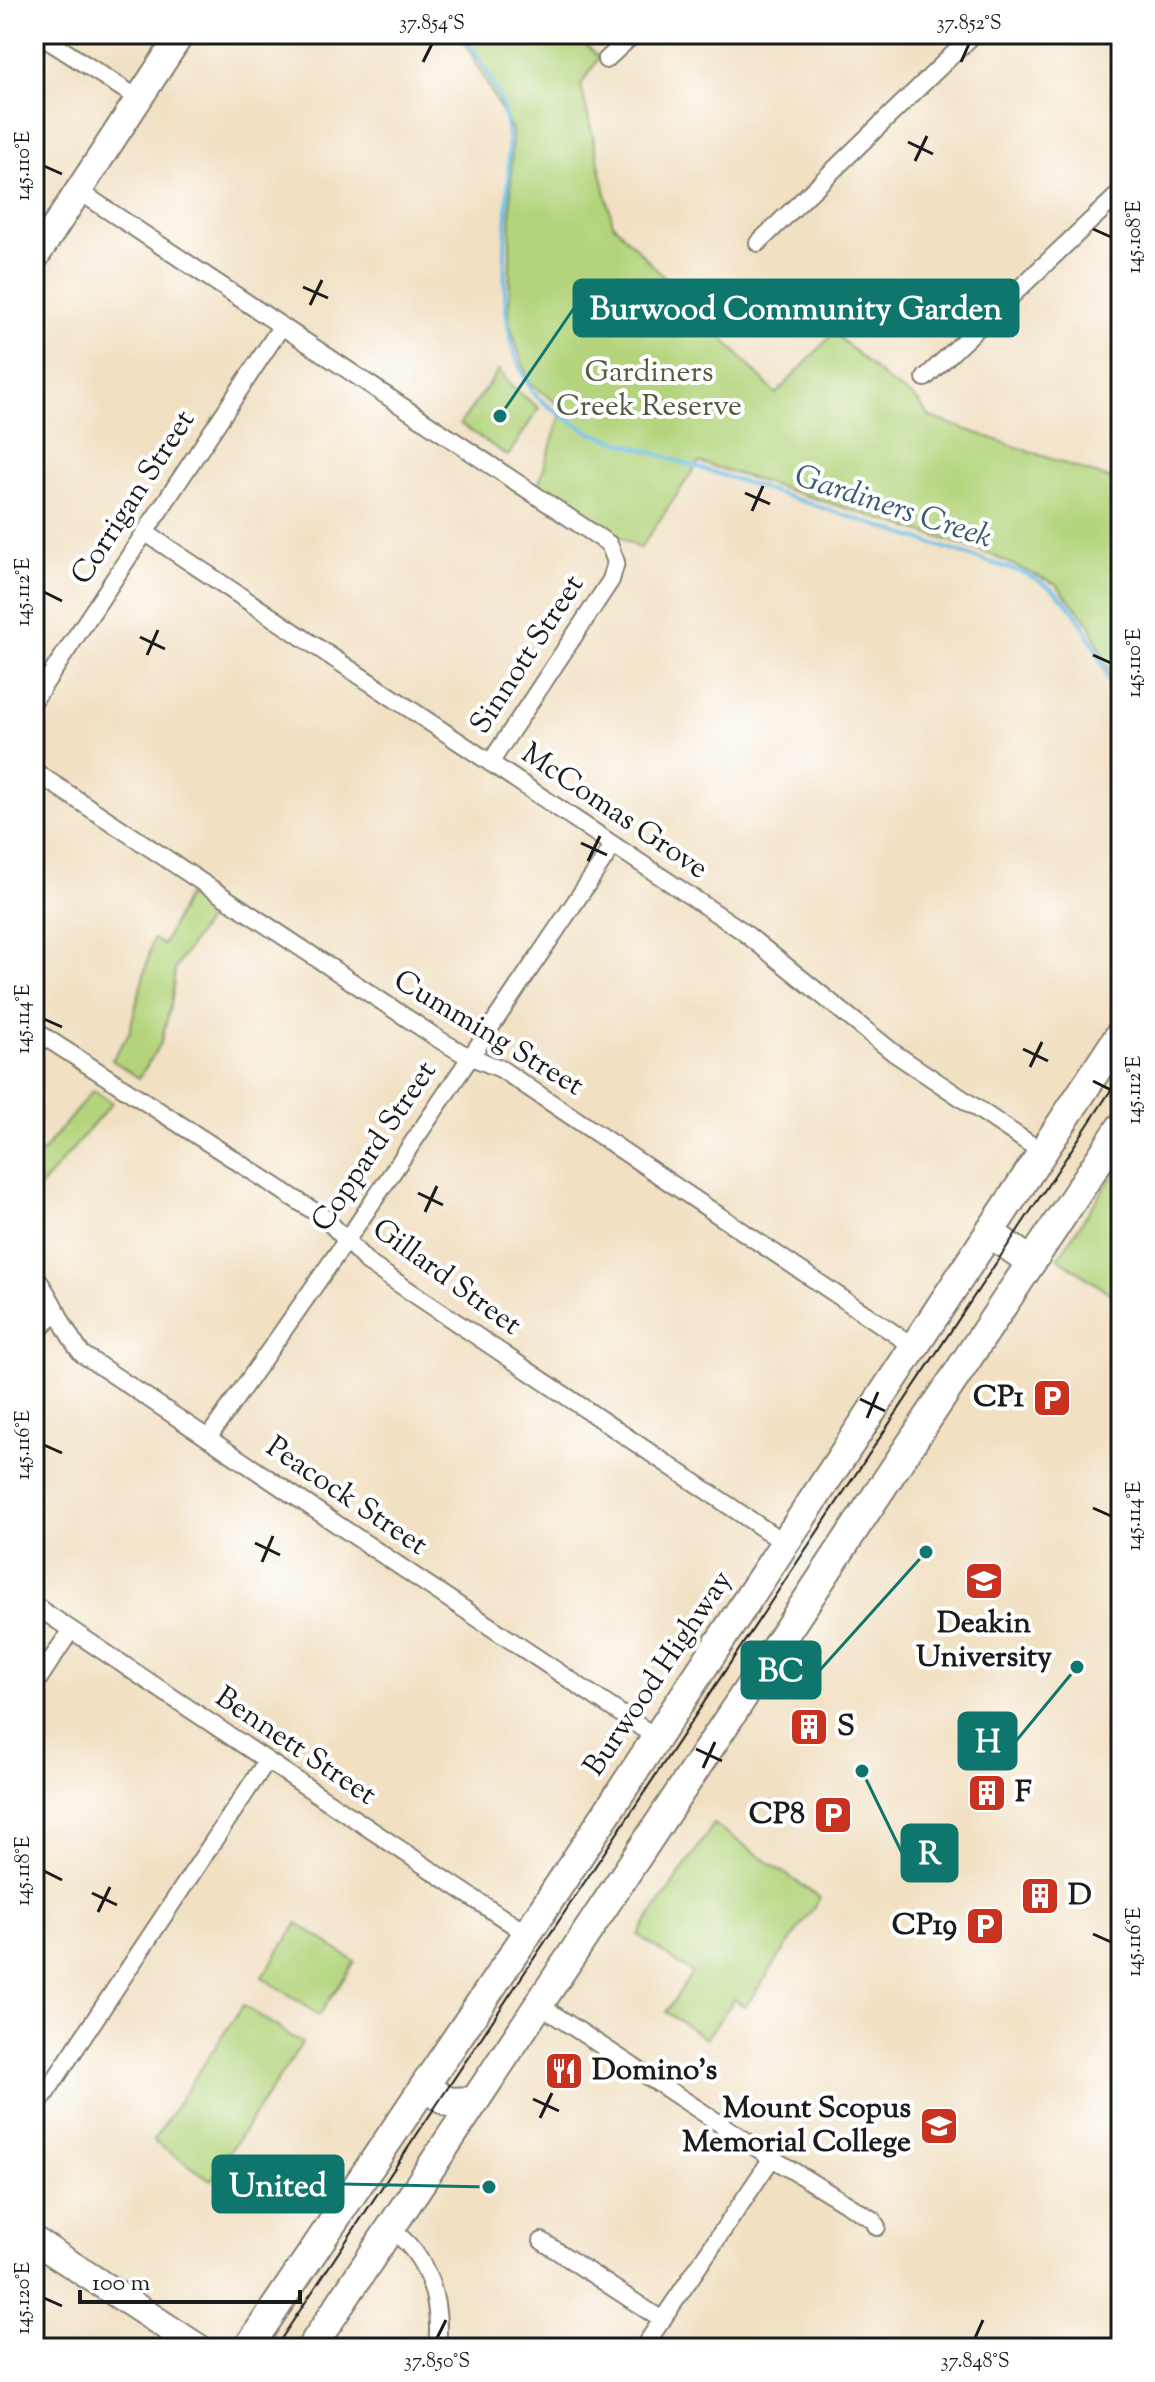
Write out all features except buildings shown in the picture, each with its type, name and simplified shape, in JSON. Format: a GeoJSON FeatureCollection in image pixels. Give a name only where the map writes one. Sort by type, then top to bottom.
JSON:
{"type":"FeatureCollection","features":[{"type":"Feature","properties":{"kind":"highway","name":"Burwood Highway"},"geometry":{"type":"LineString","coordinates":[[248,2348],[786,1544],[1121,1033]]}},
{"type":"Feature","properties":{"kind":"highway"},"geometry":{"type":"LineString","coordinates":[[311,2348],[1121,1127]]}},
{"type":"Feature","properties":{"kind":"highway"},"geometry":{"type":"LineString","coordinates":[[989,1232],[1031,1262]]}},
{"type":"Feature","properties":{"kind":"highway"},"geometry":{"type":"LineString","coordinates":[[424,2087],[449,2102],[474,2101]]}},
{"type":"Feature","properties":{"kind":"main road"},"geometry":{"type":"LineString","coordinates":[[34,259],[181,34]]}},
{"type":"Feature","properties":{"kind":"main road"},"geometry":{"type":"LineString","coordinates":[[34,2240],[199,2348]]}},
{"type":"Feature","properties":{"kind":"street"},"geometry":{"type":"LineString","coordinates":[[38,34],[139,99]]}},
{"type":"Feature","properties":{"kind":"street"},"geometry":{"type":"LineString","coordinates":[[606,60],[634,34]]}},
{"type":"Feature","properties":{"kind":"street"},"geometry":{"type":"LineString","coordinates":[[758,243],[974,34]]}},
{"type":"Feature","properties":{"kind":"street","name":"Sinnott Street"},"geometry":{"type":"LineString","coordinates":[[79,191],[609,544],[616,562],[611,580],[490,763]]}},
{"type":"Feature","properties":{"kind":"street"},"geometry":{"type":"LineString","coordinates":[[925,378],[1121,192]]}},
{"type":"Feature","properties":{"kind":"street","name":"Corrigan Street"},"geometry":{"type":"LineString","coordinates":[[34,700],[281,327]]}},
{"type":"Feature","properties":{"kind":"street","name":"McComas Grove"},"geometry":{"type":"LineString","coordinates":[[146,533],[741,930],[894,1053],[1042,1152]]}},
{"type":"Feature","properties":{"kind":"street","name":"Cumming Street"},"geometry":{"type":"LineString","coordinates":[[34,771],[440,1040],[470,1057],[501,1069],[913,1346]]}},
{"type":"Feature","properties":{"kind":"street","name":"Coppard Street"},"geometry":{"type":"LineString","coordinates":[[208,1438],[613,846]]}},
{"type":"Feature","properties":{"kind":"street","name":"Gillard Street"},"geometry":{"type":"LineString","coordinates":[[34,1030],[326,1219],[368,1263],[786,1544]]}},
{"type":"Feature","properties":{"kind":"street","name":"Peacock Street"},"geometry":{"type":"LineString","coordinates":[[34,1275],[46,1288],[70,1339],[82,1354],[657,1738]]}},
{"type":"Feature","properties":{"kind":"street"},"geometry":{"type":"LineString","coordinates":[[34,1335],[56,1312]]}},
{"type":"Feature","properties":{"kind":"street","name":"Bennett Street"},"geometry":{"type":"LineString","coordinates":[[34,1605],[527,1934]]}},
{"type":"Feature","properties":{"kind":"street"},"geometry":{"type":"LineString","coordinates":[[34,1686],[71,1630]]}},
{"type":"Feature","properties":{"kind":"street"},"geometry":{"type":"LineString","coordinates":[[34,2111],[266,1762]]}},
{"type":"Feature","properties":{"kind":"street"},"geometry":{"type":"LineString","coordinates":[[538,2004],[772,2158],[873,2220],[877,2227]]}},
{"type":"Feature","properties":{"kind":"street"},"geometry":{"type":"LineString","coordinates":[[643,2348],[772,2158]]}},
{"type":"Feature","properties":{"kind":"street"},"geometry":{"type":"LineString","coordinates":[[390,2229],[407,2241],[429,2278],[438,2315],[437,2348]]}},
{"type":"Feature","properties":{"kind":"street"},"geometry":{"type":"LineString","coordinates":[[542,2241],[662,2320]]}},
{"type":"Feature","properties":{"kind":"green space","name":"Gardiners Creek Reserve"},"geometry":{"type":"Polygon","coordinates":[[[461,34],[575,34],[599,58],[581,85],[613,224],[776,394],[834,333],[890,383],[915,398],[930,417],[1121,483],[1121,702],[1090,624],[1056,584],[982,551],[699,462],[640,549],[538,486],[563,408],[529,382],[509,323],[512,131],[461,34]]]}},
{"type":"Feature","properties":{"kind":"green space"},"geometry":{"type":"Polygon","coordinates":[[[499,370],[513,388],[539,408],[508,456],[460,424],[499,370]]]}},
{"type":"Feature","properties":{"kind":"green space"},"geometry":{"type":"Polygon","coordinates":[[[187,895],[212,912],[175,969],[172,999],[161,1043],[139,1078],[112,1060],[129,1033],[153,939],[163,945],[187,895]]]}},
{"type":"Feature","properties":{"kind":"green space"},"geometry":{"type":"Polygon","coordinates":[[[93,1090],[112,1103],[34,1194],[34,1162],[93,1090]]]}},
{"type":"Feature","properties":{"kind":"green space"},"geometry":{"type":"Polygon","coordinates":[[[1121,1163],[1121,1301],[1058,1258],[1121,1163]]]}},
{"type":"Feature","properties":{"kind":"green space"},"geometry":{"type":"Polygon","coordinates":[[[714,1824],[820,1898],[745,2007],[734,1999],[706,2039],[666,2012],[692,1973],[638,1935],[714,1824]]]}},
{"type":"Feature","properties":{"kind":"green space"},"geometry":{"type":"Polygon","coordinates":[[[298,1923],[355,1962],[319,2015],[262,1977],[298,1923]]]}},
{"type":"Feature","properties":{"kind":"green space"},"geometry":{"type":"Polygon","coordinates":[[[243,2005],[302,2043],[211,2180],[153,2141],[243,2005]]]}},
{"type":"Feature","properties":{"kind":"waterway","name":"Gardiners Creek"},"geometry":{"type":"LineString","coordinates":[[463,34],[491,79],[505,115],[509,160],[505,299],[519,364],[534,393],[589,432],[1026,574],[1039,581],[1058,594],[1089,635],[1121,716]]}},
{"type":"Feature","properties":{"kind":"tram line"},"geometry":{"type":"LineString","coordinates":[[275,2348],[1121,1075]]}},
{"type":"Feature","properties":{"kind":"place","name":"Burwood Community Garden"},"geometry":{"type":"Point","coordinates":[500,416]}},
{"type":"Feature","properties":{"kind":"place","name":"CP1"},"geometry":{"type":"Point","coordinates":[1052,1398]}},
{"type":"Feature","properties":{"kind":"place","name":"BC"},"geometry":{"type":"Point","coordinates":[926,1552]}},
{"type":"Feature","properties":{"kind":"place","name":"Deakin University"},"geometry":{"type":"Point","coordinates":[984,1581]}},
{"type":"Feature","properties":{"kind":"place","name":"H"},"geometry":{"type":"Point","coordinates":[1077,1667]}},
{"type":"Feature","properties":{"kind":"place","name":"S"},"geometry":{"type":"Point","coordinates":[809,1727]}},
{"type":"Feature","properties":{"kind":"place","name":"R"},"geometry":{"type":"Point","coordinates":[862,1771]}},
{"type":"Feature","properties":{"kind":"place","name":"F"},"geometry":{"type":"Point","coordinates":[987,1793]}},
{"type":"Feature","properties":{"kind":"place","name":"CP8"},"geometry":{"type":"Point","coordinates":[833,1815]}},
{"type":"Feature","properties":{"kind":"place","name":"D"},"geometry":{"type":"Point","coordinates":[1040,1896]}},
{"type":"Feature","properties":{"kind":"place","name":"CP19"},"geometry":{"type":"Point","coordinates":[985,1926]}},
{"type":"Feature","properties":{"kind":"place","name":"Domino's"},"geometry":{"type":"Point","coordinates":[564,2071]}},
{"type":"Feature","properties":{"kind":"place","name":"Mount Scopus Memorial College"},"geometry":{"type":"Point","coordinates":[939,2126]}},
{"type":"Feature","properties":{"kind":"place","name":"United"},"geometry":{"type":"Point","coordinates":[489,2187]}}]}
